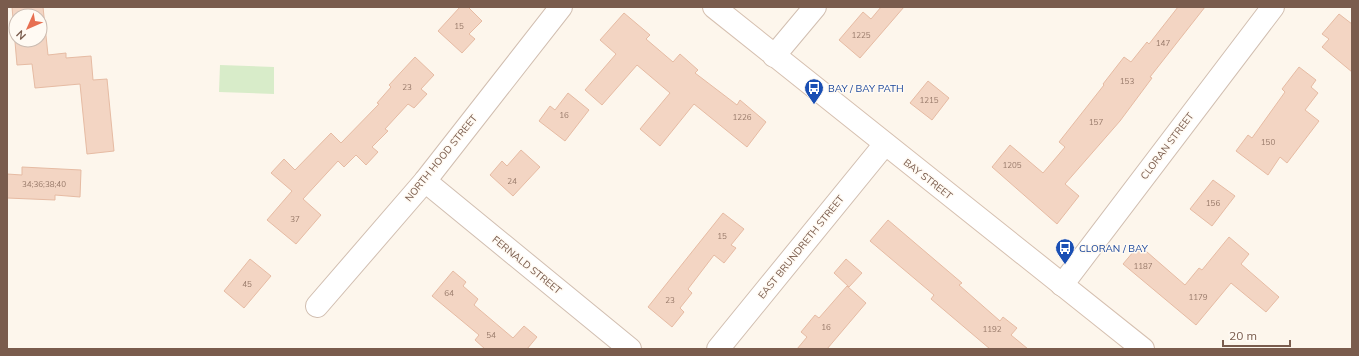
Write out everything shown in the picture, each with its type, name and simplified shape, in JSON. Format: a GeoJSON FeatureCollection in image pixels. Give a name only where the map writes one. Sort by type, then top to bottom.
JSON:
{"type":"FeatureCollection","features":[{"type":"Feature","properties":{"kind":"street","name":"NORTH HOOD STREET"},"geometry":{"type":"LineString","coordinates":[[317,306],[425,181],[562,7]]}},
{"type":"Feature","properties":{"kind":"street","name":"BAY STREET"},"geometry":{"type":"LineString","coordinates":[[714,7],[1143,349]]}},
{"type":"Feature","properties":{"kind":"street"},"geometry":{"type":"LineString","coordinates":[[774,56],[815,7]]}},
{"type":"Feature","properties":{"kind":"street","name":"CLORAN STREET"},"geometry":{"type":"LineString","coordinates":[[1062,285],[1273,7]]}},
{"type":"Feature","properties":{"kind":"street","name":"EAST BRUNDRETH STREET"},"geometry":{"type":"LineString","coordinates":[[718,349],[885,144]]}},
{"type":"Feature","properties":{"kind":"street","name":"FERNALD STREET"},"geometry":{"type":"LineString","coordinates":[[425,181],[630,349]]}},
{"type":"Feature","properties":{"kind":"green space"},"geometry":{"type":"Polygon","coordinates":[[[220,65],[274,67],[274,94],[219,92],[220,65]]]}},
{"type":"Feature","properties":{"kind":"building"},"geometry":{"type":"Polygon","coordinates":[[[12,7],[43,7],[43,8],[12,7]]]}},
{"type":"Feature","properties":{"kind":"building"},"geometry":{"type":"Polygon","coordinates":[[[460,7],[468,7],[482,21],[469,34],[475,39],[462,53],[438,31],[460,7]]]}},
{"type":"Feature","properties":{"kind":"building"},"geometry":{"type":"Polygon","coordinates":[[[881,7],[904,7],[860,58],[839,40],[863,12],[871,19],[881,7]]]}},
{"type":"Feature","properties":{"kind":"building"},"geometry":{"type":"Polygon","coordinates":[[[1178,7],[1205,7],[1150,77],[1152,78],[1120,121],[1065,184],[1079,196],[1057,224],[992,167],[1010,145],[1043,173],[1065,147],[1059,142],[1124,57],[1131,62],[1147,42],[1149,44],[1178,7]]]}},
{"type":"Feature","properties":{"kind":"building"},"geometry":{"type":"Polygon","coordinates":[[[624,13],[650,35],[646,39],[673,62],[680,54],[698,70],[695,73],[737,105],[740,100],[766,122],[747,147],[694,104],[660,146],[640,129],[670,93],[637,65],[602,105],[585,90],[616,54],[600,40],[624,13]]]}},
{"type":"Feature","properties":{"kind":"building"},"geometry":{"type":"Polygon","coordinates":[[[1339,14],[1352,24],[1352,72],[1322,47],[1329,39],[1322,34],[1339,14]]]}},
{"type":"Feature","properties":{"kind":"building"},"geometry":{"type":"Polygon","coordinates":[[[16,48],[47,48],[48,55],[66,53],[66,58],[91,56],[93,80],[107,79],[114,151],[87,154],[80,84],[35,88],[32,64],[17,65],[16,48]]]}},
{"type":"Feature","properties":{"kind":"building"},"geometry":{"type":"Polygon","coordinates":[[[415,57],[434,75],[421,89],[427,94],[414,108],[408,104],[385,129],[388,131],[372,147],[378,152],[366,165],[356,155],[344,167],[338,161],[303,199],[321,215],[296,244],[267,220],[292,191],[271,173],[284,159],[295,170],[331,133],[341,143],[379,104],[377,103],[391,87],[389,85],[415,57]]]}},
{"type":"Feature","properties":{"kind":"building"},"geometry":{"type":"Polygon","coordinates":[[[1299,67],[1316,80],[1311,87],[1318,93],[1305,110],[1319,121],[1287,163],[1280,157],[1268,175],[1236,151],[1248,135],[1252,138],[1285,92],[1282,89],[1299,67]]]}},
{"type":"Feature","properties":{"kind":"building"},"geometry":{"type":"Polygon","coordinates":[[[928,81],[949,98],[932,120],[910,103],[928,81]]]}},
{"type":"Feature","properties":{"kind":"building"},"geometry":{"type":"Polygon","coordinates":[[[568,93],[589,110],[565,141],[539,121],[550,106],[555,110],[568,93]]]}},
{"type":"Feature","properties":{"kind":"building"},"geometry":{"type":"Polygon","coordinates":[[[521,150],[540,167],[513,196],[490,175],[502,161],[507,166],[521,150]]]}},
{"type":"Feature","properties":{"kind":"building"},"geometry":{"type":"Polygon","coordinates":[[[22,167],[81,170],[80,197],[55,195],[55,200],[7,198],[7,174],[22,175],[22,167]]]}},
{"type":"Feature","properties":{"kind":"building"},"geometry":{"type":"Polygon","coordinates":[[[1213,180],[1235,196],[1212,226],[1190,209],[1213,180]]]}},
{"type":"Feature","properties":{"kind":"building"},"geometry":{"type":"Polygon","coordinates":[[[723,213],[744,229],[731,245],[736,248],[724,263],[714,255],[688,289],[692,293],[680,308],[684,312],[672,327],[648,307],[723,213]]]}},
{"type":"Feature","properties":{"kind":"building"},"geometry":{"type":"Polygon","coordinates":[[[888,220],[962,283],[959,285],[1000,321],[1003,317],[1017,328],[1011,335],[1028,349],[990,349],[931,299],[934,295],[870,241],[888,220]]]}},
{"type":"Feature","properties":{"kind":"building"},"geometry":{"type":"Polygon","coordinates":[[[1229,237],[1249,254],[1241,264],[1279,297],[1266,312],[1231,283],[1196,325],[1123,264],[1139,245],[1185,285],[1199,268],[1202,270],[1229,237]]]}},
{"type":"Feature","properties":{"kind":"building"},"geometry":{"type":"Polygon","coordinates":[[[250,259],[271,276],[244,308],[224,291],[250,259]]]}},
{"type":"Feature","properties":{"kind":"building"},"geometry":{"type":"Polygon","coordinates":[[[846,259],[862,273],[849,287],[834,273],[846,259]]]}},
{"type":"Feature","properties":{"kind":"building"},"geometry":{"type":"Polygon","coordinates":[[[453,271],[466,282],[463,286],[478,299],[474,305],[513,338],[524,326],[537,337],[527,349],[485,349],[475,340],[479,335],[432,296],[453,271]]]}},
{"type":"Feature","properties":{"kind":"building"},"geometry":{"type":"Polygon","coordinates":[[[847,286],[866,303],[827,349],[797,349],[807,337],[801,332],[815,315],[819,318],[847,286]]]}},
{"type":"Feature","properties":{"kind":"place","name":"BAY / BAY PATH"},"geometry":{"type":"Point","coordinates":[814,105]}},
{"type":"Feature","properties":{"kind":"place","name":"CLORAN / BAY"},"geometry":{"type":"Point","coordinates":[1065,265]}}]}
